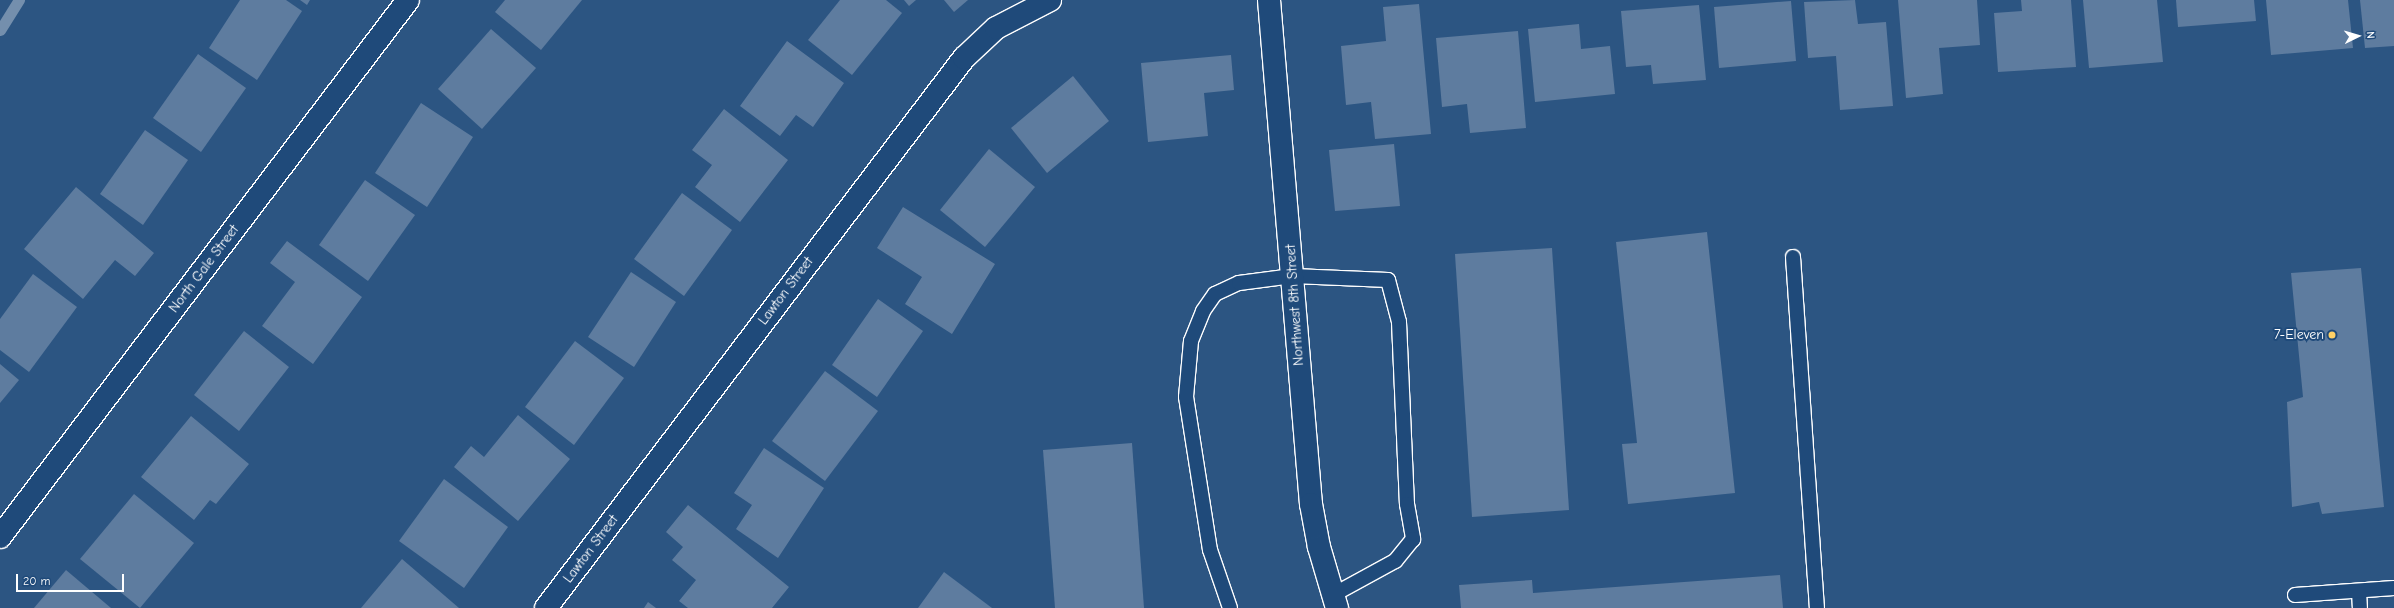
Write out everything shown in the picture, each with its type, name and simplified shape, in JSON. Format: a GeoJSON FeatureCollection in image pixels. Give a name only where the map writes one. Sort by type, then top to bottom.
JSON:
{"type":"FeatureCollection","features":[{"type":"Feature","properties":{"kind":"street","name":"North Gale Street"},"geometry":{"type":"LineString","coordinates":[[0,537],[408,0]]}},
{"type":"Feature","properties":{"kind":"street","name":"Lawton Street"},"geometry":{"type":"LineString","coordinates":[[546,608],[964,58],[996,28],[1050,0]]}},
{"type":"Feature","properties":{"kind":"street","name":"Northwest 8th Street"},"geometry":{"type":"LineString","coordinates":[[1269,0],[1311,504],[1319,547],[1335,602]]}},
{"type":"Feature","properties":{"kind":"lane"},"geometry":{"type":"LineString","coordinates":[[1793,257],[1817,608]]}},
{"type":"Feature","properties":{"kind":"lane"},"geometry":{"type":"LineString","coordinates":[[1230,608],[1210,550],[1186,396],[1191,341],[1203,311],[1215,294],[1239,283],[1293,276],[1388,280],[1399,322],[1407,504],[1413,539],[1395,561],[1335,602]]}},
{"type":"Feature","properties":{"kind":"lane"},"geometry":{"type":"LineString","coordinates":[[2295,595],[2394,588]]}},
{"type":"Feature","properties":{"kind":"lane"},"geometry":{"type":"LineString","coordinates":[[2359,591],[2360,608]]}},
{"type":"Feature","properties":{"kind":"building"},"geometry":{"type":"Polygon","coordinates":[[[240,0],[286,0],[302,11],[257,80],[209,48],[240,0]]]}},
{"type":"Feature","properties":{"kind":"building"},"geometry":{"type":"Polygon","coordinates":[[[300,0],[310,0],[307,5],[300,0]]]}},
{"type":"Feature","properties":{"kind":"building"},"geometry":{"type":"Polygon","coordinates":[[[505,0],[582,0],[541,50],[495,12],[505,0]]]}},
{"type":"Feature","properties":{"kind":"building"},"geometry":{"type":"Polygon","coordinates":[[[840,0],[886,0],[902,13],[852,75],[808,40],[840,0]]]}},
{"type":"Feature","properties":{"kind":"building"},"geometry":{"type":"Polygon","coordinates":[[[904,0],[916,0],[909,6],[904,0]]]}},
{"type":"Feature","properties":{"kind":"building"},"geometry":{"type":"Polygon","coordinates":[[[944,0],[968,0],[954,12],[944,0]]]}},
{"type":"Feature","properties":{"kind":"building"},"geometry":{"type":"Polygon","coordinates":[[[1855,0],[1858,24],[1886,22],[1893,106],[1840,110],[1836,56],[1808,58],[1804,2],[1855,0]]]}},
{"type":"Feature","properties":{"kind":"building"},"geometry":{"type":"Polygon","coordinates":[[[1898,0],[1977,0],[1980,45],[1939,48],[1943,94],[1906,98],[1898,0]]]}},
{"type":"Feature","properties":{"kind":"building"},"geometry":{"type":"Polygon","coordinates":[[[2021,0],[2071,0],[2076,67],[1998,72],[1994,13],[2022,11],[2021,0]]]}},
{"type":"Feature","properties":{"kind":"building"},"geometry":{"type":"Polygon","coordinates":[[[2083,0],[2157,0],[2163,62],[2089,68],[2083,0]]]}},
{"type":"Feature","properties":{"kind":"building"},"geometry":{"type":"Polygon","coordinates":[[[2176,0],[2254,0],[2256,21],[2178,27],[2176,0]]]}},
{"type":"Feature","properties":{"kind":"building"},"geometry":{"type":"Polygon","coordinates":[[[2266,0],[2348,0],[2353,48],[2271,55],[2266,0]]]}},
{"type":"Feature","properties":{"kind":"building"},"geometry":{"type":"Polygon","coordinates":[[[2360,0],[2394,0],[2394,46],[2365,48],[2360,0]]]}},
{"type":"Feature","properties":{"kind":"building"},"geometry":{"type":"Polygon","coordinates":[[[1791,1],[1796,61],[1719,68],[1714,7],[1791,1]]]}},
{"type":"Feature","properties":{"kind":"building"},"geometry":{"type":"Polygon","coordinates":[[[1419,4],[1431,134],[1375,139],[1371,102],[1346,105],[1341,46],[1386,41],[1383,7],[1419,4]]]}},
{"type":"Feature","properties":{"kind":"building"},"geometry":{"type":"Polygon","coordinates":[[[1699,5],[1706,80],[1653,84],[1651,65],[1626,67],[1621,11],[1699,5]]]}},
{"type":"Feature","properties":{"kind":"building"},"geometry":{"type":"Polygon","coordinates":[[[1579,24],[1581,49],[1610,46],[1615,94],[1535,102],[1528,29],[1579,24]]]}},
{"type":"Feature","properties":{"kind":"building"},"geometry":{"type":"Polygon","coordinates":[[[491,29],[536,68],[482,129],[438,89],[491,29]]]}},
{"type":"Feature","properties":{"kind":"building"},"geometry":{"type":"Polygon","coordinates":[[[1518,31],[1526,128],[1470,133],[1467,104],[1442,107],[1436,38],[1518,31]]]}},
{"type":"Feature","properties":{"kind":"building"},"geometry":{"type":"Polygon","coordinates":[[[787,41],[844,83],[813,127],[796,115],[780,136],[740,106],[787,41]]]}},
{"type":"Feature","properties":{"kind":"building"},"geometry":{"type":"Polygon","coordinates":[[[198,54],[246,88],[201,152],[153,118],[198,54]]]}},
{"type":"Feature","properties":{"kind":"building"},"geometry":{"type":"Polygon","coordinates":[[[1231,55],[1234,90],[1204,93],[1208,136],[1148,142],[1141,63],[1231,55]]]}},
{"type":"Feature","properties":{"kind":"building"},"geometry":{"type":"Polygon","coordinates":[[[1073,76],[1109,121],[1047,173],[1011,128],[1073,76]]]}},
{"type":"Feature","properties":{"kind":"building"},"geometry":{"type":"Polygon","coordinates":[[[421,103],[473,137],[427,207],[375,173],[421,103]]]}},
{"type":"Feature","properties":{"kind":"building"},"geometry":{"type":"Polygon","coordinates":[[[724,109],[788,160],[740,222],[695,187],[712,165],[692,150],[724,109]]]}},
{"type":"Feature","properties":{"kind":"building"},"geometry":{"type":"Polygon","coordinates":[[[145,130],[188,160],[143,225],[100,194],[145,130]]]}},
{"type":"Feature","properties":{"kind":"building"},"geometry":{"type":"Polygon","coordinates":[[[1394,144],[1400,206],[1335,211],[1329,150],[1394,144]]]}},
{"type":"Feature","properties":{"kind":"building"},"geometry":{"type":"Polygon","coordinates":[[[989,149],[1035,187],[985,247],[940,210],[989,149]]]}},
{"type":"Feature","properties":{"kind":"building"},"geometry":{"type":"Polygon","coordinates":[[[365,180],[415,215],[368,281],[319,245],[365,180]]]}},
{"type":"Feature","properties":{"kind":"building"},"geometry":{"type":"Polygon","coordinates":[[[76,187],[154,253],[135,276],[115,260],[83,299],[24,249],[76,187]]]}},
{"type":"Feature","properties":{"kind":"building"},"geometry":{"type":"Polygon","coordinates":[[[682,193],[732,230],[684,296],[634,259],[682,193]]]}},
{"type":"Feature","properties":{"kind":"building"},"geometry":{"type":"Polygon","coordinates":[[[903,207],[995,264],[952,334],[905,304],[922,277],[877,248],[903,207]]]}},
{"type":"Feature","properties":{"kind":"building"},"geometry":{"type":"Polygon","coordinates":[[[1707,232],[1735,493],[1628,504],[1622,444],[1637,443],[1616,242],[1707,232]]]}},
{"type":"Feature","properties":{"kind":"building"},"geometry":{"type":"Polygon","coordinates":[[[287,241],[362,297],[313,364],[262,326],[295,282],[270,263],[287,241]]]}},
{"type":"Feature","properties":{"kind":"building"},"geometry":{"type":"Polygon","coordinates":[[[1552,248],[1569,510],[1472,517],[1455,254],[1552,248]]]}},
{"type":"Feature","properties":{"kind":"building","name":"7-Eleven"},"geometry":{"type":"Polygon","coordinates":[[[2361,268],[2384,507],[2322,514],[2319,502],[2292,507],[2287,402],[2303,397],[2291,273],[2361,268]]]}},
{"type":"Feature","properties":{"kind":"building"},"geometry":{"type":"Polygon","coordinates":[[[631,272],[676,302],[634,367],[588,337],[631,272]]]}},
{"type":"Feature","properties":{"kind":"building"},"geometry":{"type":"Polygon","coordinates":[[[33,274],[77,307],[29,372],[0,350],[0,319],[33,274]]]}},
{"type":"Feature","properties":{"kind":"building"},"geometry":{"type":"Polygon","coordinates":[[[878,299],[923,331],[877,397],[832,365],[878,299]]]}},
{"type":"Feature","properties":{"kind":"building"},"geometry":{"type":"Polygon","coordinates":[[[244,331],[289,367],[239,431],[194,395],[244,331]]]}},
{"type":"Feature","properties":{"kind":"building"},"geometry":{"type":"Polygon","coordinates":[[[575,341],[624,378],[574,445],[525,407],[575,341]]]}},
{"type":"Feature","properties":{"kind":"building"},"geometry":{"type":"Polygon","coordinates":[[[0,364],[19,380],[0,403],[0,364]]]}},
{"type":"Feature","properties":{"kind":"building"},"geometry":{"type":"Polygon","coordinates":[[[825,371],[878,411],[825,481],[772,441],[825,371]]]}},
{"type":"Feature","properties":{"kind":"building"},"geometry":{"type":"Polygon","coordinates":[[[518,415],[570,459],[518,521],[454,467],[471,446],[484,457],[518,415]]]}},
{"type":"Feature","properties":{"kind":"building"},"geometry":{"type":"Polygon","coordinates":[[[191,416],[249,464],[216,504],[210,500],[194,520],[141,477],[191,416]]]}},
{"type":"Feature","properties":{"kind":"building"},"geometry":{"type":"Polygon","coordinates":[[[1132,443],[1144,608],[1055,608],[1043,450],[1132,443]]]}},
{"type":"Feature","properties":{"kind":"building"},"geometry":{"type":"Polygon","coordinates":[[[764,448],[824,488],[778,558],[736,529],[752,505],[734,493],[764,448]]]}},
{"type":"Feature","properties":{"kind":"building"},"geometry":{"type":"Polygon","coordinates":[[[444,479],[508,527],[464,588],[399,541],[444,479]]]}},
{"type":"Feature","properties":{"kind":"building"},"geometry":{"type":"Polygon","coordinates":[[[134,494],[194,543],[140,608],[80,559],[134,494]]]}},
{"type":"Feature","properties":{"kind":"building"},"geometry":{"type":"Polygon","coordinates":[[[688,505],[789,587],[772,608],[688,608],[679,601],[696,580],[672,560],[683,547],[666,532],[688,505]]]}},
{"type":"Feature","properties":{"kind":"building"},"geometry":{"type":"Polygon","coordinates":[[[402,559],[459,608],[361,608],[402,559]]]}},
{"type":"Feature","properties":{"kind":"building"},"geometry":{"type":"Polygon","coordinates":[[[66,570],[111,608],[34,608],[66,570]]]}},
{"type":"Feature","properties":{"kind":"building"},"geometry":{"type":"Polygon","coordinates":[[[944,572],[992,608],[918,608],[944,572]]]}},
{"type":"Feature","properties":{"kind":"building"},"geometry":{"type":"Polygon","coordinates":[[[1780,575],[1783,608],[1461,608],[1459,585],[1532,580],[1533,593],[1780,575]]]}},
{"type":"Feature","properties":{"kind":"building"},"geometry":{"type":"Polygon","coordinates":[[[648,602],[656,608],[644,608],[648,602]]]}},
{"type":"Feature","properties":{"kind":"waterway"},"geometry":{"type":"LineString","coordinates":[[0,30],[19,0]]}},
{"type":"Feature","properties":{"kind":"place","name":"7-Eleven"},"geometry":{"type":"Point","coordinates":[2332,335]}}]}
